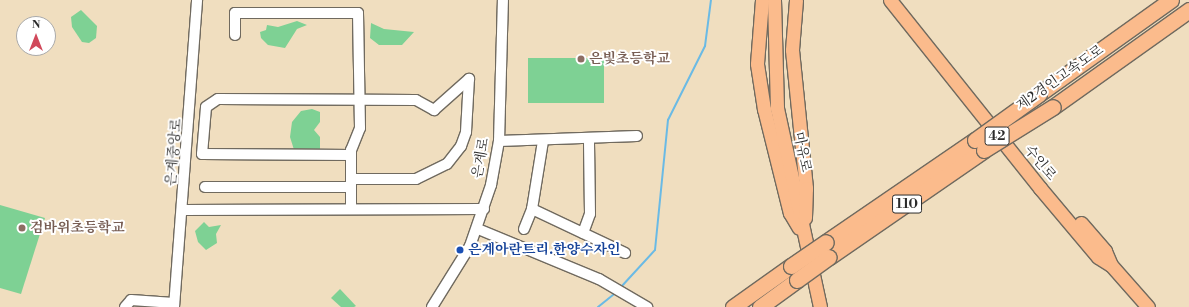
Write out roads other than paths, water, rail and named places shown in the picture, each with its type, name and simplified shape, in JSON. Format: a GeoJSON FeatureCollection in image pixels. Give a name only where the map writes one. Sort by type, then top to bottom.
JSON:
{"type":"FeatureCollection","features":[{"type":"Feature","properties":{"kind":"highway","name":"제2경인고속도로"},"geometry":{"type":"LineString","coordinates":[[760,307],[797,280],[828,250],[980,145],[1039,94],[1171,0]]}},
{"type":"Feature","properties":{"kind":"highway","name":"제2경인고속도로"},"geometry":{"type":"LineString","coordinates":[[980,145],[1053,107],[1189,10]]}},
{"type":"Feature","properties":{"kind":"highway","name":"제2경인고속도로"},"geometry":{"type":"LineString","coordinates":[[733,307],[791,266],[828,250]]}},
{"type":"Feature","properties":{"kind":"main road"},"geometry":{"type":"LineString","coordinates":[[762,0],[757,64],[764,109],[790,214],[804,234]]}},
{"type":"Feature","properties":{"kind":"main road","name":"마유로"},"geometry":{"type":"LineString","coordinates":[[774,0],[777,108],[820,307]]}},
{"type":"Feature","properties":{"kind":"main road"},"geometry":{"type":"LineString","coordinates":[[796,0],[792,50],[806,188],[804,234]]}},
{"type":"Feature","properties":{"kind":"main road","name":"수인로"},"geometry":{"type":"LineString","coordinates":[[890,0],[1026,171],[1098,256],[1111,265],[1148,307]]}},
{"type":"Feature","properties":{"kind":"main road","name":"수인로"},"geometry":{"type":"LineString","coordinates":[[901,0],[966,86],[1105,251],[1111,265]]}},
{"type":"Feature","properties":{"kind":"street","name":"은계중앙로"},"geometry":{"type":"LineString","coordinates":[[174,305],[197,0]]}},
{"type":"Feature","properties":{"kind":"street","name":"은계로"},"geometry":{"type":"LineString","coordinates":[[432,307],[478,229],[484,209],[499,140],[503,0]]}},
{"type":"Feature","properties":{"kind":"street"},"geometry":{"type":"LineString","coordinates":[[235,34],[235,13],[358,13],[360,128],[351,155],[351,209]]}},
{"type":"Feature","properties":{"kind":"street"},"geometry":{"type":"LineString","coordinates":[[205,187],[416,180],[447,164],[466,132],[469,79],[434,110],[416,100],[218,99],[206,107],[202,154],[351,155]]}},
{"type":"Feature","properties":{"kind":"street"},"geometry":{"type":"LineString","coordinates":[[499,140],[543,141],[637,136]]}},
{"type":"Feature","properties":{"kind":"street"},"geometry":{"type":"LineString","coordinates":[[583,233],[590,214],[589,139]]}},
{"type":"Feature","properties":{"kind":"street"},"geometry":{"type":"LineString","coordinates":[[524,229],[532,209],[543,141]]}},
{"type":"Feature","properties":{"kind":"street"},"geometry":{"type":"LineString","coordinates":[[182,210],[484,209]]}},
{"type":"Feature","properties":{"kind":"street"},"geometry":{"type":"LineString","coordinates":[[532,209],[625,253]]}},
{"type":"Feature","properties":{"kind":"street"},"geometry":{"type":"LineString","coordinates":[[478,229],[599,279],[647,307]]}},
{"type":"Feature","properties":{"kind":"street"},"geometry":{"type":"LineString","coordinates":[[125,307],[131,300],[174,305]]}},
{"type":"Feature","properties":{"kind":"waterway"},"geometry":{"type":"LineString","coordinates":[[621,287],[655,250],[668,120],[705,46],[711,0]]}},
{"type":"Feature","properties":{"kind":"waterway"},"geometry":{"type":"LineString","coordinates":[[598,307],[615,293]]}},
{"type":"Feature","properties":{"kind":"place","name":"은빛초등학교"},"geometry":{"type":"Point","coordinates":[581,59]}},
{"type":"Feature","properties":{"kind":"place","name":"검바위초등학교"},"geometry":{"type":"Point","coordinates":[22,228]}},
{"type":"Feature","properties":{"kind":"place","name":"은계아란트리.한양수자인"},"geometry":{"type":"Point","coordinates":[460,250]}}]}
